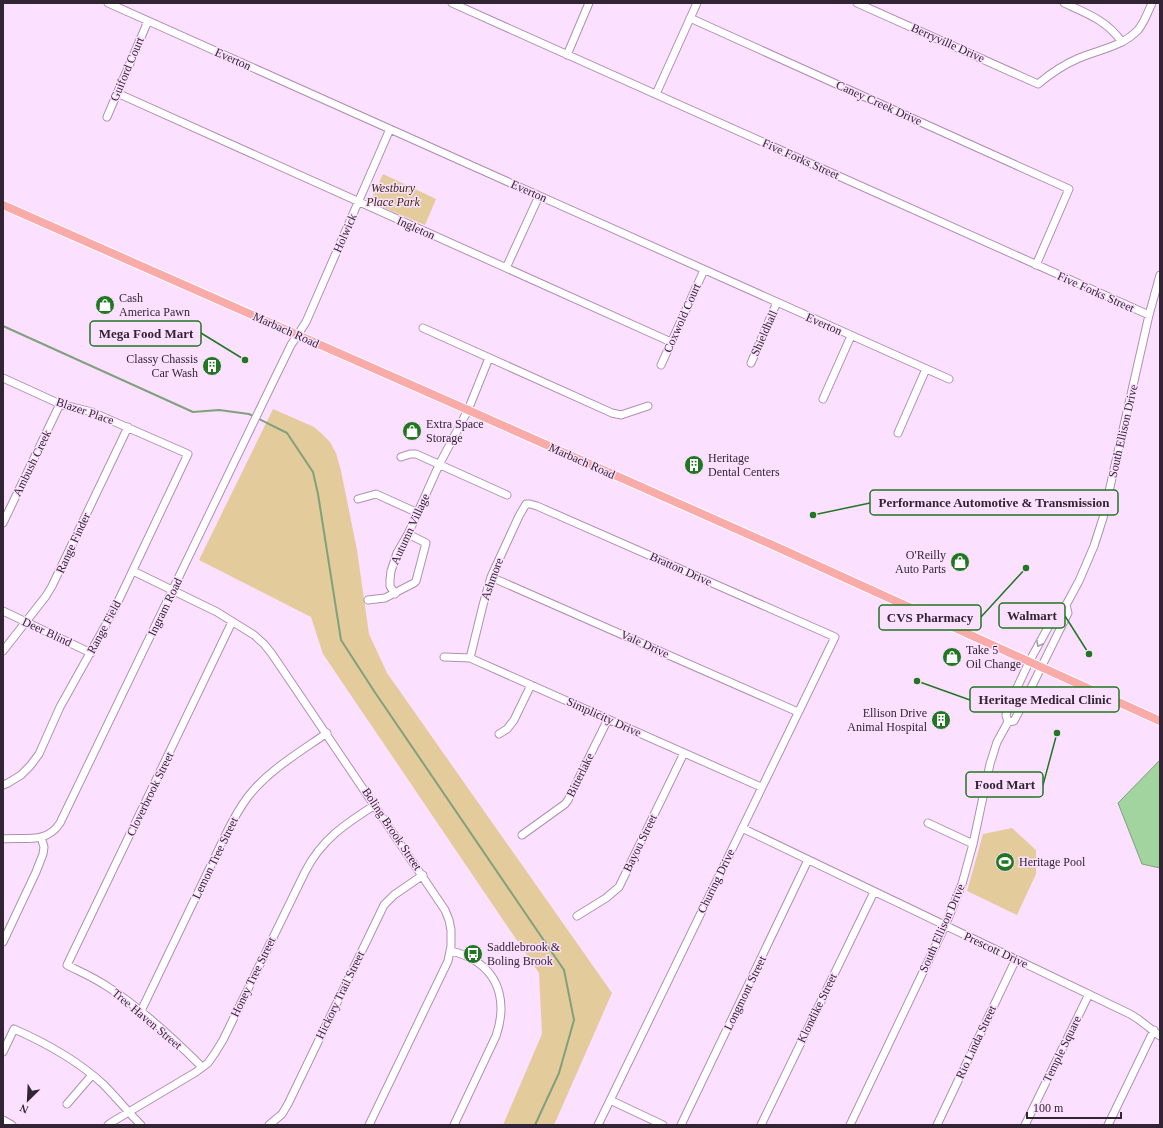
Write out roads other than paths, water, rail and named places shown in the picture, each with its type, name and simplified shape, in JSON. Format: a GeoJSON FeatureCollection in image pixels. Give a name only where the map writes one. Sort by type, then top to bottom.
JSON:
{"type":"FeatureCollection","features":[{"type":"Feature","properties":{"kind":"main road","name":"Marbach Road"},"geometry":{"type":"LineString","coordinates":[[3,205],[468,410],[1160,721]]}},
{"type":"Feature","properties":{"kind":"street","name":"Everton"},"geometry":{"type":"LineString","coordinates":[[108,3],[949,380]]}},
{"type":"Feature","properties":{"kind":"street","name":"Five Forks Street"},"geometry":{"type":"LineString","coordinates":[[452,3],[1149,315]]}},
{"type":"Feature","properties":{"kind":"street"},"geometry":{"type":"LineString","coordinates":[[567,54],[589,3]]}},
{"type":"Feature","properties":{"kind":"street"},"geometry":{"type":"LineString","coordinates":[[656,94],[697,3]]}},
{"type":"Feature","properties":{"kind":"street","name":"Berryville Drive"},"geometry":{"type":"LineString","coordinates":[[858,3],[1038,84],[1052,73],[1075,59],[1122,42]]}},
{"type":"Feature","properties":{"kind":"street"},"geometry":{"type":"LineString","coordinates":[[1064,3],[1101,21],[1113,31],[1122,42],[1134,34],[1139,28],[1152,3]]}},
{"type":"Feature","properties":{"kind":"street","name":"Caney Creek Drive"},"geometry":{"type":"LineString","coordinates":[[690,18],[1069,189],[1036,265]]}},
{"type":"Feature","properties":{"kind":"street","name":"Guiford Court"},"geometry":{"type":"LineString","coordinates":[[107,117],[148,21]]}},
{"type":"Feature","properties":{"kind":"street","name":"Ingleton"},"geometry":{"type":"LineString","coordinates":[[117,93],[671,342]]}},
{"type":"Feature","properties":{"kind":"street","name":"Holwick"},"geometry":{"type":"LineString","coordinates":[[298,335],[306,322],[390,130]]}},
{"type":"Feature","properties":{"kind":"street"},"geometry":{"type":"LineString","coordinates":[[506,268],[539,196]]}},
{"type":"Feature","properties":{"kind":"street","name":"Coxwold Court"},"geometry":{"type":"LineString","coordinates":[[661,366],[704,270]]}},
{"type":"Feature","properties":{"kind":"street","name":"South Ellison Drive"},"geometry":{"type":"LineString","coordinates":[[1008,722],[1006,715],[1030,662],[1056,613],[1066,605],[1079,581],[1094,546],[1103,518],[1149,315],[1160,275]]}},
{"type":"Feature","properties":{"kind":"street","name":"Shieldhall"},"geometry":{"type":"LineString","coordinates":[[750,363],[777,302]]}},
{"type":"Feature","properties":{"kind":"street"},"geometry":{"type":"LineString","coordinates":[[423,328],[612,413],[622,414],[648,406]]}},
{"type":"Feature","properties":{"kind":"street","name":"Ingram Road"},"geometry":{"type":"LineString","coordinates":[[3,839],[41,837],[51,834],[60,823],[291,345],[298,335]]}},
{"type":"Feature","properties":{"kind":"street"},"geometry":{"type":"LineString","coordinates":[[823,399],[851,336]]}},
{"type":"Feature","properties":{"kind":"street","name":"Autumn Village"},"geometry":{"type":"LineString","coordinates":[[395,594],[390,586],[390,580],[391,571],[397,553],[418,514],[439,465],[468,410],[489,358]]}},
{"type":"Feature","properties":{"kind":"street"},"geometry":{"type":"LineString","coordinates":[[898,433],[926,369]]}},
{"type":"Feature","properties":{"kind":"street","name":"Blazer Place"},"geometry":{"type":"LineString","coordinates":[[3,378],[60,404],[88,410],[188,454]]}},
{"type":"Feature","properties":{"kind":"street","name":"Ambush Creek"},"geometry":{"type":"LineString","coordinates":[[3,523],[60,404]]}},
{"type":"Feature","properties":{"kind":"street","name":"Range Finder"},"geometry":{"type":"LineString","coordinates":[[3,650],[46,596],[52,586],[128,427]]}},
{"type":"Feature","properties":{"kind":"street","name":"Range Field"},"geometry":{"type":"LineString","coordinates":[[3,785],[8,784],[21,775],[39,754],[60,708],[114,610],[188,454]]}},
{"type":"Feature","properties":{"kind":"street"},"geometry":{"type":"LineString","coordinates":[[401,457],[416,454],[506,495]]}},
{"type":"Feature","properties":{"kind":"street"},"geometry":{"type":"LineString","coordinates":[[358,499],[376,494],[418,514]]}},
{"type":"Feature","properties":{"kind":"street","name":"Ashmore"},"geometry":{"type":"LineString","coordinates":[[470,658],[491,577],[526,504]]}},
{"type":"Feature","properties":{"kind":"street","name":"Bratton Drive"},"geometry":{"type":"LineString","coordinates":[[526,504],[538,506],[835,637]]}},
{"type":"Feature","properties":{"kind":"street"},"geometry":{"type":"LineString","coordinates":[[368,600],[385,598],[395,594],[416,581],[426,543],[408,534]]}},
{"type":"Feature","properties":{"kind":"street","name":"Boling Brook Street"},"geometry":{"type":"LineString","coordinates":[[133,571],[217,612],[264,644],[327,733],[423,875],[448,915],[451,930],[451,951],[448,961],[369,1125]]}},
{"type":"Feature","properties":{"kind":"street","name":"Vale Drive"},"geometry":{"type":"LineString","coordinates":[[491,577],[798,712]]}},
{"type":"Feature","properties":{"kind":"street","name":"South Ellison Drive"},"geometry":{"type":"LineString","coordinates":[[850,1125],[945,926],[962,884],[973,844],[990,764],[997,742],[1008,722],[1014,720],[1025,700],[1068,613],[1066,605]]}},
{"type":"Feature","properties":{"kind":"street","name":"Deer Blind"},"geometry":{"type":"LineString","coordinates":[[3,611],[91,653]]}},
{"type":"Feature","properties":{"kind":"street","name":"Cloverbrook Street"},"geometry":{"type":"LineString","coordinates":[[67,965],[232,622]]}},
{"type":"Feature","properties":{"kind":"street","name":"Churing Drive"},"geometry":{"type":"LineString","coordinates":[[598,1125],[835,637]]}},
{"type":"Feature","properties":{"kind":"street","name":"Simplicity Drive"},"geometry":{"type":"LineString","coordinates":[[444,657],[470,658],[761,787]]}},
{"type":"Feature","properties":{"kind":"street"},"geometry":{"type":"LineString","coordinates":[[499,734],[507,729],[514,720],[531,685]]}},
{"type":"Feature","properties":{"kind":"street"},"geometry":{"type":"LineString","coordinates":[[1014,696],[1025,700]]}},
{"type":"Feature","properties":{"kind":"street","name":"Bitterlake"},"geometry":{"type":"LineString","coordinates":[[522,835],[565,804],[608,719]]}},
{"type":"Feature","properties":{"kind":"street","name":"Lemon Tree Street"},"geometry":{"type":"LineString","coordinates":[[141,1011],[227,832],[248,796],[279,767],[327,733]]}},
{"type":"Feature","properties":{"kind":"street","name":"Bayou Street"},"geometry":{"type":"LineString","coordinates":[[577,916],[606,898],[618,887],[684,753]]}},
{"type":"Feature","properties":{"kind":"street","name":"Honey Tree Street"},"geometry":{"type":"LineString","coordinates":[[108,1125],[190,1076],[208,1062],[223,1040],[301,878],[313,857],[336,831],[375,805]]}},
{"type":"Feature","properties":{"kind":"street"},"geometry":{"type":"LineString","coordinates":[[928,824],[973,844]]}},
{"type":"Feature","properties":{"kind":"street","name":"Prescott Drive"},"geometry":{"type":"LineString","coordinates":[[742,828],[1089,994],[1138,1019],[1160,1036]]}},
{"type":"Feature","properties":{"kind":"street"},"geometry":{"type":"LineString","coordinates":[[3,942],[43,854],[44,847],[41,837]]}},
{"type":"Feature","properties":{"kind":"street","name":"Longmont Street"},"geometry":{"type":"LineString","coordinates":[[681,1125],[808,860]]}},
{"type":"Feature","properties":{"kind":"street","name":"Hickory Trail Street"},"geometry":{"type":"LineString","coordinates":[[269,1125],[282,1114],[288,1104],[384,905],[394,895],[423,875]]}},
{"type":"Feature","properties":{"kind":"street","name":"Klondike Street"},"geometry":{"type":"LineString","coordinates":[[761,1125],[874,892]]}},
{"type":"Feature","properties":{"kind":"street"},"geometry":{"type":"LineString","coordinates":[[451,951],[465,955],[474,960],[489,973],[498,990],[502,1010],[501,1021],[496,1036],[454,1125]]}},
{"type":"Feature","properties":{"kind":"street","name":"Rio Linda Street"},"geometry":{"type":"LineString","coordinates":[[937,1125],[1016,959]]}},
{"type":"Feature","properties":{"kind":"street","name":"Tree Haven Street"},"geometry":{"type":"LineString","coordinates":[[67,965],[107,986],[141,1011],[179,1044],[202,1067]]}},
{"type":"Feature","properties":{"kind":"street","name":"Temple Square"},"geometry":{"type":"LineString","coordinates":[[1025,1125],[1089,994]]}},
{"type":"Feature","properties":{"kind":"street"},"geometry":{"type":"LineString","coordinates":[[3,1052],[14,1029],[35,1038],[65,1055],[92,1075],[110,1091],[141,1125]]}},
{"type":"Feature","properties":{"kind":"street"},"geometry":{"type":"LineString","coordinates":[[1108,1125],[1154,1030]]}},
{"type":"Feature","properties":{"kind":"street"},"geometry":{"type":"LineString","coordinates":[[67,1104],[92,1075]]}},
{"type":"Feature","properties":{"kind":"street"},"geometry":{"type":"LineString","coordinates":[[610,1100],[663,1125]]}},
{"type":"Feature","properties":{"kind":"street"},"geometry":{"type":"LineString","coordinates":[[3,1120],[12,1125]]}},
{"type":"Feature","properties":{"kind":"waterway"},"geometry":{"type":"LineString","coordinates":[[3,326],[193,412],[219,410],[249,414],[287,433],[313,472],[318,494],[341,640],[374,691],[564,970],[574,1020],[559,1073],[535,1125]]}},
{"type":"Feature","properties":{"kind":"place","name":"Cash America Pawn"},"geometry":{"type":"Point","coordinates":[105,305]}},
{"type":"Feature","properties":{"kind":"place","name":"Mega Food Mart"},"geometry":{"type":"Point","coordinates":[245,360]}},
{"type":"Feature","properties":{"kind":"place","name":"Classy Chassis Car Wash"},"geometry":{"type":"Point","coordinates":[212,366]}},
{"type":"Feature","properties":{"kind":"place","name":"Extra Space Storage"},"geometry":{"type":"Point","coordinates":[412,431]}},
{"type":"Feature","properties":{"kind":"place","name":"Heritage Dental Centers"},"geometry":{"type":"Point","coordinates":[694,465]}},
{"type":"Feature","properties":{"kind":"place","name":"Performance Automotive & Transmission"},"geometry":{"type":"Point","coordinates":[813,515]}},
{"type":"Feature","properties":{"kind":"place","name":"O'Reilly Auto Parts"},"geometry":{"type":"Point","coordinates":[960,562]}},
{"type":"Feature","properties":{"kind":"place","name":"CVS Pharmacy"},"geometry":{"type":"Point","coordinates":[1026,568]}},
{"type":"Feature","properties":{"kind":"place","name":"Walmart"},"geometry":{"type":"Point","coordinates":[1089,654]}},
{"type":"Feature","properties":{"kind":"place","name":"Take 5 Oil Change"},"geometry":{"type":"Point","coordinates":[952,657]}},
{"type":"Feature","properties":{"kind":"place","name":"Heritage Medical Clinic"},"geometry":{"type":"Point","coordinates":[917,681]}},
{"type":"Feature","properties":{"kind":"place","name":"Ellison Drive Animal Hospital"},"geometry":{"type":"Point","coordinates":[941,720]}},
{"type":"Feature","properties":{"kind":"place","name":"Food Mart"},"geometry":{"type":"Point","coordinates":[1057,733]}},
{"type":"Feature","properties":{"kind":"place","name":"Heritage Pool"},"geometry":{"type":"Point","coordinates":[1005,862]}},
{"type":"Feature","properties":{"kind":"place","name":"Saddlebrook & Boling Brook"},"geometry":{"type":"Point","coordinates":[473,954]}},
{"type":"Feature","properties":{"kind":"park label","name":"Westbury Place Park"},"geometry":{"type":"Point","coordinates":[393,195]}}]}
